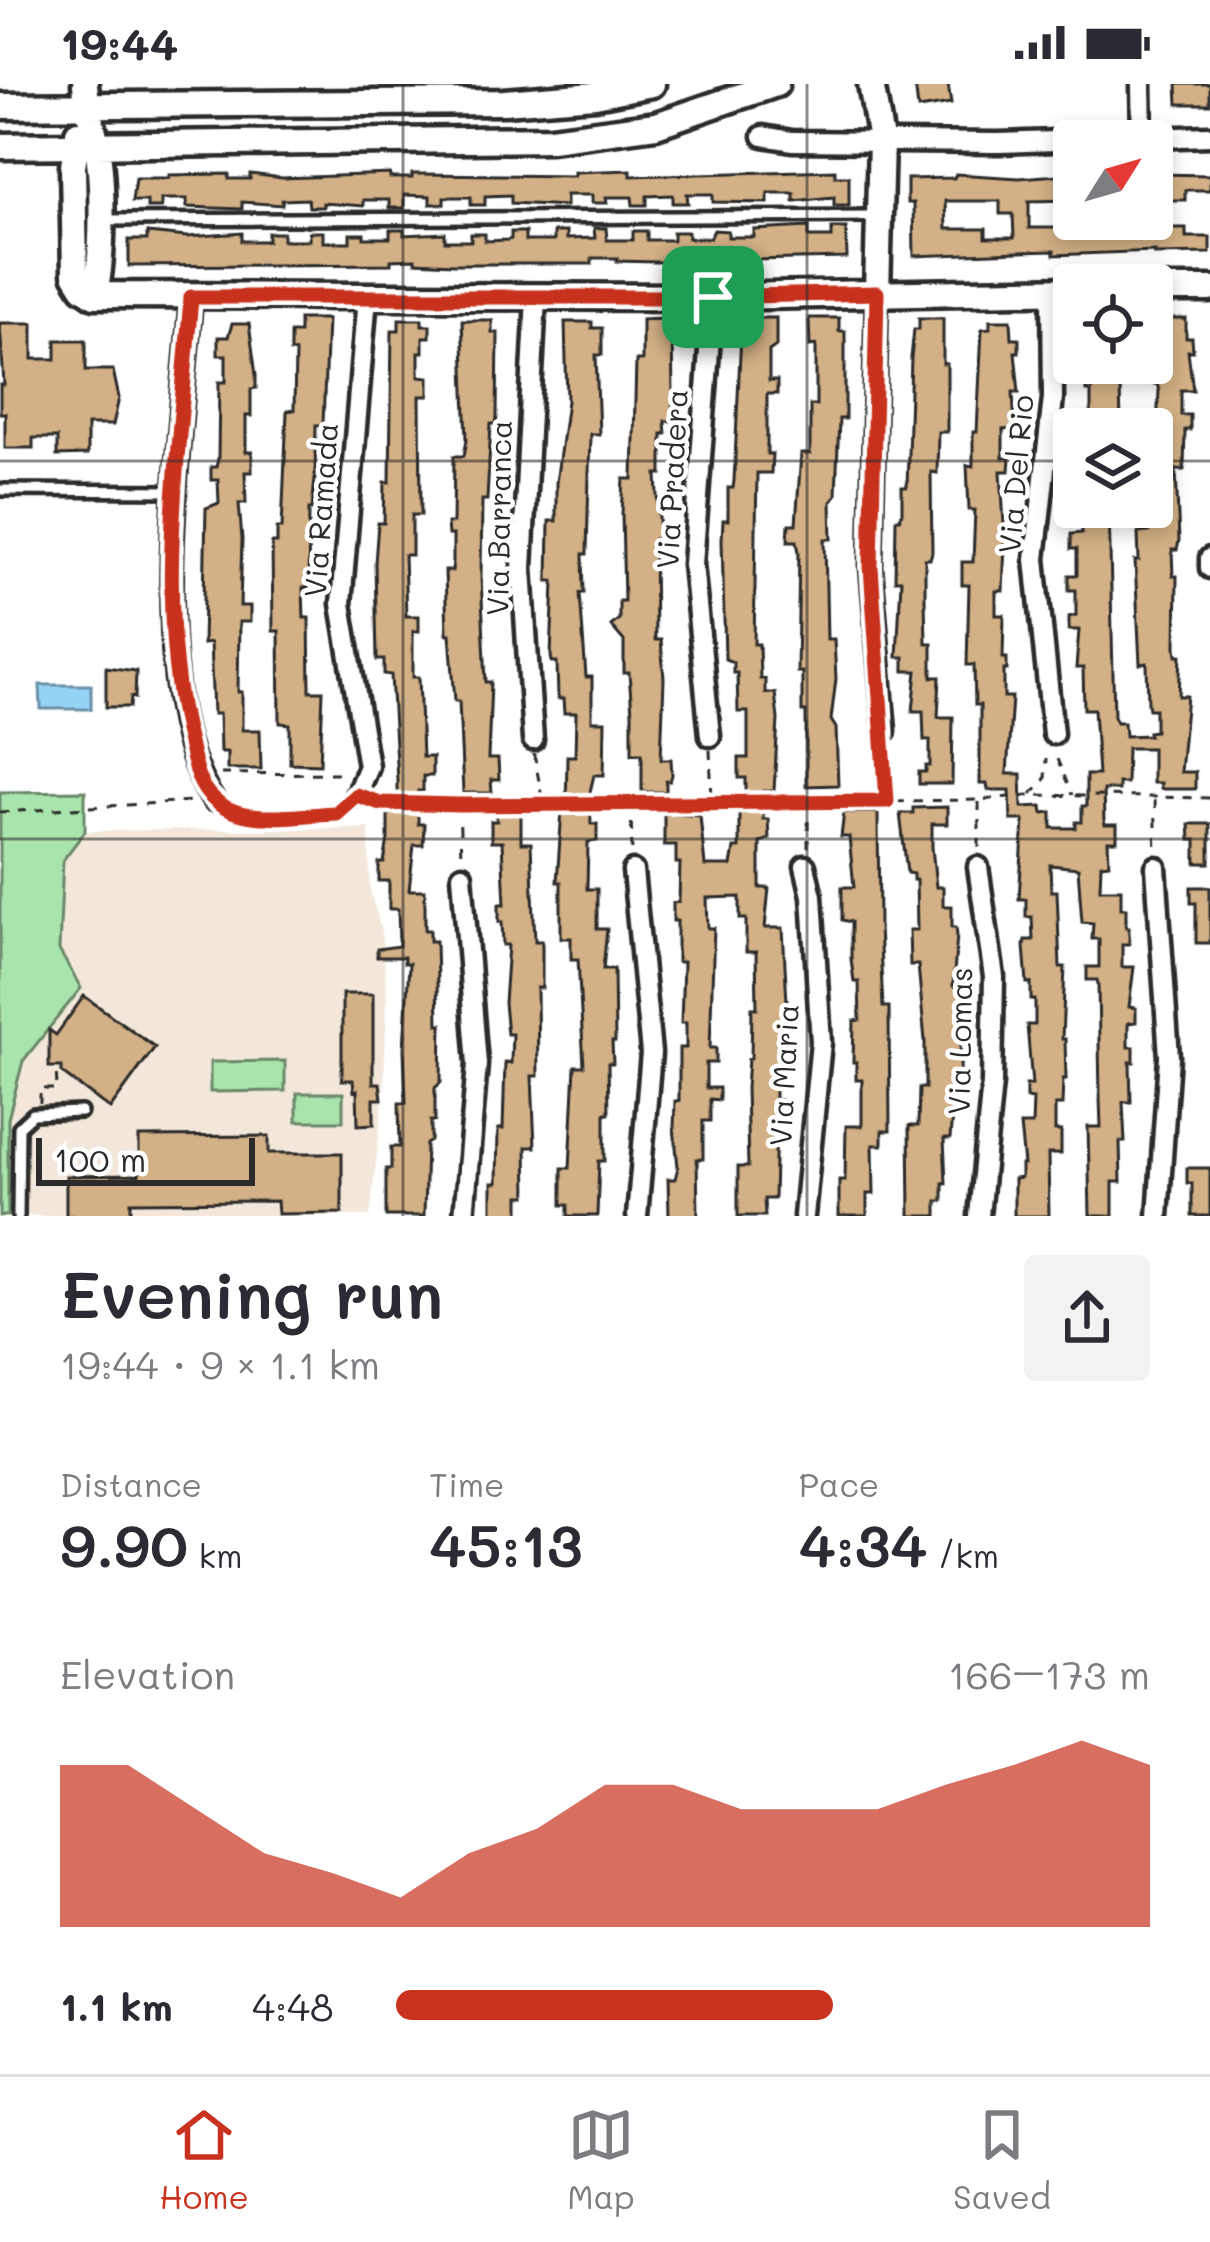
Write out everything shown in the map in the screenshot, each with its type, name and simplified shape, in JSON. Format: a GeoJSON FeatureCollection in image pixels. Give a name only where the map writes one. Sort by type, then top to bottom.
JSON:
{"type":"FeatureCollection","features":[{"type":"Feature","properties":{"kind":"street"},"geometry":{"type":"LineString","coordinates":[[0,106],[86,94],[504,90],[595,95],[652,84]]}},
{"type":"Feature","properties":{"kind":"street"},"geometry":{"type":"LineString","coordinates":[[0,146],[551,139],[656,125],[776,84]]}},
{"type":"Feature","properties":{"kind":"street"},"geometry":{"type":"LineString","coordinates":[[872,84],[880,140],[871,567],[885,731]]}},
{"type":"Feature","properties":{"kind":"street"},"geometry":{"type":"LineString","coordinates":[[1142,84],[1142,120]]}},
{"type":"Feature","properties":{"kind":"street"},"geometry":{"type":"LineString","coordinates":[[460,141],[504,90]]}},
{"type":"Feature","properties":{"kind":"street"},"geometry":{"type":"LineString","coordinates":[[86,94],[75,274],[95,295],[713,297],[1053,290]]}},
{"type":"Feature","properties":{"kind":"street"},"geometry":{"type":"LineString","coordinates":[[763,136],[792,142],[1053,140]]}},
{"type":"Feature","properties":{"kind":"street"},"geometry":{"type":"LineString","coordinates":[[1173,137],[1210,136]]}},
{"type":"Feature","properties":{"kind":"street"},"geometry":{"type":"LineString","coordinates":[[86,144],[99,220],[100,273],[95,295]]}},
{"type":"Feature","properties":{"kind":"street"},"geometry":{"type":"LineString","coordinates":[[1173,290],[1210,290]]}},
{"type":"Feature","properties":{"kind":"street"},"geometry":{"type":"LineString","coordinates":[[191,297],[170,611],[186,732],[197,778],[212,800]]}},
{"type":"Feature","properties":{"kind":"street","name":"Via Ramada"},"geometry":{"type":"LineString","coordinates":[[356,795],[368,766],[341,604],[367,297]]}},
{"type":"Feature","properties":{"kind":"street","name":"Via Barranca"},"geometry":{"type":"LineString","coordinates":[[533,740],[522,568],[536,297]]}},
{"type":"Feature","properties":{"kind":"street","name":"Via Pradera"},"geometry":{"type":"LineString","coordinates":[[710,736],[693,564],[713,297]]}},
{"type":"Feature","properties":{"kind":"street","name":"Via Del Rio"},"geometry":{"type":"LineString","coordinates":[[1053,734],[1036,559],[1054,384]]}},
{"type":"Feature","properties":{"kind":"street"},"geometry":{"type":"LineString","coordinates":[[1210,558],[1210,568]]}},
{"type":"Feature","properties":{"kind":"street","name":"Via Maria"},"geometry":{"type":"LineString","coordinates":[[804,1216],[821,1042],[812,896],[805,866]]}},
{"type":"Feature","properties":{"kind":"street","name":"Via Lomas"},"geometry":{"type":"LineString","coordinates":[[978,867],[994,977],[992,1083],[979,1216]]}},
{"type":"Feature","properties":{"kind":"street"},"geometry":{"type":"LineString","coordinates":[[1156,867],[1169,1057],[1159,1216]]}},
{"type":"Feature","properties":{"kind":"street"},"geometry":{"type":"LineString","coordinates":[[633,871],[650,1053],[637,1216]]}},
{"type":"Feature","properties":{"kind":"street"},"geometry":{"type":"LineString","coordinates":[[462,874],[477,1064],[464,1216]]}},
{"type":"Feature","properties":{"kind":"lane"},"geometry":{"type":"LineString","coordinates":[[99,220],[879,216]]}},
{"type":"Feature","properties":{"kind":"lane"},"geometry":{"type":"LineString","coordinates":[[0,490],[178,491]]}},
{"type":"Feature","properties":{"kind":"lane"},"geometry":{"type":"LineString","coordinates":[[18,1216],[19,1127],[33,1114],[80,1112]]}},
{"type":"Feature","properties":{"kind":"path"},"geometry":{"type":"LineString","coordinates":[[885,731],[887,801]]}},
{"type":"Feature","properties":{"kind":"path"},"geometry":{"type":"LineString","coordinates":[[710,736],[712,803]]}},
{"type":"Feature","properties":{"kind":"path"},"geometry":{"type":"LineString","coordinates":[[533,740],[543,805]]}},
{"type":"Feature","properties":{"kind":"path"},"geometry":{"type":"LineString","coordinates":[[1029,796],[1045,779],[1046,759]]}},
{"type":"Feature","properties":{"kind":"path"},"geometry":{"type":"LineString","coordinates":[[1057,759],[1072,796]]}},
{"type":"Feature","properties":{"kind":"path"},"geometry":{"type":"LineString","coordinates":[[214,774],[339,773]]}},
{"type":"Feature","properties":{"kind":"path"},"geometry":{"type":"LineString","coordinates":[[0,812],[212,800],[239,816],[336,813],[356,795],[380,803],[459,805],[1029,796],[1210,798]]}},
{"type":"Feature","properties":{"kind":"path"},"geometry":{"type":"LineString","coordinates":[[1154,798],[1156,867]]}},
{"type":"Feature","properties":{"kind":"path"},"geometry":{"type":"LineString","coordinates":[[978,867],[979,800]]}},
{"type":"Feature","properties":{"kind":"path"},"geometry":{"type":"LineString","coordinates":[[805,866],[810,839],[808,802]]}},
{"type":"Feature","properties":{"kind":"path"},"geometry":{"type":"LineString","coordinates":[[631,803],[633,871]]}},
{"type":"Feature","properties":{"kind":"path"},"geometry":{"type":"LineString","coordinates":[[459,805],[462,874]]}},
{"type":"Feature","properties":{"kind":"path"},"geometry":{"type":"LineString","coordinates":[[40,1105],[40,1089],[57,1089],[56,1067]]}},
{"type":"Feature","properties":{"kind":"shaded area"},"geometry":{"type":"Polygon","coordinates":[[[369,828],[370,891],[381,930],[387,995],[384,1090],[370,1216],[8,1216],[8,1119],[23,1061],[80,988],[59,950],[63,860],[85,831],[369,828]]]}},
{"type":"Feature","properties":{"kind":"green space"},"geometry":{"type":"Polygon","coordinates":[[[85,791],[85,831],[63,860],[59,950],[81,988],[23,1061],[8,1119],[8,1216],[0,1216],[0,792],[85,791]]]}},
{"type":"Feature","properties":{"kind":"green space"},"geometry":{"type":"Polygon","coordinates":[[[285,1061],[285,1091],[210,1092],[210,1062],[285,1061]]]}},
{"type":"Feature","properties":{"kind":"green space"},"geometry":{"type":"Polygon","coordinates":[[[297,1093],[343,1093],[343,1121],[297,1121],[297,1093]]]}},
{"type":"Feature","properties":{"kind":"water"},"geometry":{"type":"Polygon","coordinates":[[[40,685],[91,685],[91,709],[41,709],[40,685]]]}},
{"type":"Feature","properties":{"kind":"building"},"geometry":{"type":"Polygon","coordinates":[[[915,84],[948,84],[951,104],[918,109],[915,84]]]}},
{"type":"Feature","properties":{"kind":"building"},"geometry":{"type":"Polygon","coordinates":[[[1177,84],[1210,84],[1210,104],[1178,104],[1177,84]]]}},
{"type":"Feature","properties":{"kind":"building"},"geometry":{"type":"Polygon","coordinates":[[[631,170],[631,176],[835,170],[835,176],[849,176],[849,205],[834,205],[834,197],[794,201],[794,193],[768,193],[768,203],[713,202],[713,194],[687,194],[688,203],[673,203],[673,195],[647,196],[647,205],[633,205],[632,197],[606,197],[607,203],[592,203],[592,195],[566,195],[566,206],[511,203],[511,195],[485,196],[485,205],[471,205],[471,197],[444,197],[444,204],[430,204],[430,196],[404,195],[404,208],[389,208],[389,200],[363,200],[363,206],[323,203],[323,207],[309,207],[308,199],[282,200],[282,205],[242,202],[242,209],[187,207],[187,199],[161,199],[161,208],[132,201],[135,178],[169,175],[229,174],[229,179],[250,179],[250,174],[282,178],[390,174],[390,178],[412,178],[412,174],[574,176],[574,172],[631,170]]]}},
{"type":"Feature","properties":{"kind":"building"},"geometry":{"type":"Polygon","coordinates":[[[956,174],[1053,175],[1053,200],[1029,201],[1029,228],[1053,228],[1053,240],[1173,240],[1173,228],[1186,228],[1186,237],[1210,237],[1210,253],[914,256],[913,203],[907,203],[907,179],[954,178],[956,174]],[[945,201],[946,229],[986,229],[986,238],[1014,238],[1013,214],[1000,214],[1000,201],[945,201]]]}},
{"type":"Feature","properties":{"kind":"building"},"geometry":{"type":"Polygon","coordinates":[[[1173,174],[1210,175],[1210,190],[1185,190],[1185,200],[1173,200],[1173,174]]]}},
{"type":"Feature","properties":{"kind":"building"},"geometry":{"type":"Polygon","coordinates":[[[809,227],[809,237],[832,237],[832,228],[846,228],[847,258],[656,262],[592,258],[592,264],[453,264],[415,259],[391,260],[391,264],[129,266],[129,240],[147,240],[147,233],[187,237],[242,233],[242,241],[268,241],[268,233],[283,233],[283,240],[309,240],[309,232],[323,232],[323,242],[350,242],[350,234],[390,238],[390,230],[404,230],[404,235],[445,233],[445,241],[471,241],[471,234],[485,234],[485,241],[507,240],[511,232],[525,232],[525,241],[553,241],[553,232],[566,232],[566,239],[595,238],[594,228],[606,228],[607,240],[633,240],[633,231],[647,231],[647,240],[673,240],[673,232],[688,232],[688,238],[710,238],[714,230],[728,231],[728,237],[754,237],[754,230],[809,227]]]}},
{"type":"Feature","properties":{"kind":"building"},"geometry":{"type":"Polygon","coordinates":[[[665,318],[672,336],[673,394],[672,421],[665,421],[666,434],[662,434],[662,474],[657,474],[660,539],[654,539],[655,640],[661,640],[664,679],[661,759],[671,759],[672,775],[666,781],[666,792],[642,792],[642,753],[632,753],[624,641],[611,626],[619,619],[619,601],[624,601],[624,479],[633,479],[636,361],[642,361],[642,319],[665,318]]]}},
{"type":"Feature","properties":{"kind":"building"},"geometry":{"type":"Polygon","coordinates":[[[748,318],[776,318],[769,381],[777,381],[777,394],[767,394],[771,473],[757,473],[754,644],[759,644],[765,693],[775,693],[778,719],[774,791],[763,791],[769,839],[760,842],[760,888],[769,888],[765,928],[783,928],[789,1040],[782,1077],[775,1077],[781,1121],[776,1121],[774,1199],[764,1199],[765,1216],[738,1216],[738,1167],[748,1167],[746,1088],[752,1008],[757,1008],[756,952],[746,952],[740,897],[707,898],[708,928],[714,928],[710,1048],[716,1048],[716,1063],[706,1063],[706,1088],[719,1088],[719,1100],[710,1099],[710,1121],[703,1121],[703,1159],[697,1159],[698,1216],[669,1216],[668,1179],[675,1179],[678,1167],[674,1127],[679,1048],[686,1048],[686,1023],[681,1023],[683,962],[677,962],[677,921],[673,921],[673,903],[679,902],[680,863],[676,863],[676,845],[664,845],[664,812],[700,815],[705,866],[731,866],[734,848],[739,848],[739,808],[746,808],[746,778],[739,778],[739,758],[748,758],[748,712],[738,712],[737,673],[733,673],[733,662],[725,659],[722,539],[723,520],[728,520],[728,488],[733,488],[734,481],[741,333],[748,333],[748,318]]]}},
{"type":"Feature","properties":{"kind":"building"},"geometry":{"type":"Polygon","coordinates":[[[809,318],[839,318],[839,331],[845,331],[845,419],[839,419],[832,539],[825,539],[827,639],[834,639],[831,720],[836,728],[838,785],[806,786],[806,712],[802,712],[802,672],[797,672],[799,552],[797,541],[788,541],[789,524],[796,524],[801,454],[810,454],[810,405],[816,405],[816,345],[810,346],[809,318]]]}},
{"type":"Feature","properties":{"kind":"building"},"geometry":{"type":"Polygon","coordinates":[[[919,318],[943,318],[943,364],[947,364],[947,432],[938,432],[937,473],[931,472],[932,552],[925,559],[925,599],[932,677],[940,677],[938,717],[953,717],[952,784],[919,784],[919,772],[930,766],[930,740],[924,740],[923,711],[913,711],[917,671],[904,671],[904,657],[897,657],[901,580],[895,580],[896,519],[902,512],[902,487],[907,487],[911,358],[919,318]]]}},
{"type":"Feature","properties":{"kind":"building"},"geometry":{"type":"Polygon","coordinates":[[[299,319],[327,319],[323,425],[316,425],[308,588],[303,588],[304,618],[309,618],[310,691],[323,691],[320,764],[290,763],[290,724],[280,723],[279,631],[273,631],[272,543],[277,543],[277,528],[282,528],[287,411],[294,410],[295,352],[290,352],[290,333],[299,333],[299,319]]]}},
{"type":"Feature","properties":{"kind":"building"},"geometry":{"type":"Polygon","coordinates":[[[399,319],[422,319],[422,325],[430,325],[430,337],[423,337],[423,352],[419,352],[419,376],[429,377],[429,396],[420,396],[421,515],[412,515],[412,555],[404,555],[406,616],[419,616],[419,631],[413,631],[413,677],[419,677],[422,757],[432,757],[432,776],[423,776],[423,791],[418,791],[423,845],[414,845],[409,890],[425,890],[425,930],[430,930],[430,941],[436,941],[438,1024],[442,1024],[441,1082],[435,1088],[435,1121],[431,1121],[431,1141],[426,1144],[424,1216],[386,1216],[386,1169],[391,1169],[391,1147],[400,1147],[399,1103],[406,1103],[409,963],[404,963],[404,957],[377,957],[377,949],[399,946],[398,909],[389,909],[389,881],[379,881],[379,863],[384,863],[388,839],[388,810],[397,811],[397,780],[391,675],[384,674],[384,660],[377,660],[375,563],[378,523],[384,523],[385,482],[390,482],[392,330],[399,330],[399,319]]]}},
{"type":"Feature","properties":{"kind":"building"},"geometry":{"type":"Polygon","coordinates":[[[1173,319],[1186,319],[1186,338],[1192,338],[1193,351],[1188,351],[1193,390],[1181,390],[1181,415],[1190,415],[1190,430],[1185,430],[1184,470],[1176,470],[1179,541],[1177,550],[1172,550],[1173,576],[1177,576],[1176,647],[1181,655],[1179,696],[1187,696],[1180,772],[1195,772],[1195,789],[1160,789],[1160,783],[1152,783],[1152,748],[1127,748],[1126,783],[1118,783],[1118,790],[1103,790],[1105,825],[1117,825],[1117,841],[1108,841],[1109,863],[1101,864],[1100,889],[1121,889],[1121,908],[1126,908],[1129,927],[1129,944],[1122,944],[1122,967],[1134,967],[1129,1007],[1136,1008],[1136,1022],[1128,1023],[1128,1047],[1134,1047],[1131,1102],[1123,1102],[1125,1142],[1120,1142],[1121,1182],[1113,1182],[1113,1216],[1090,1216],[1088,1127],[1101,1127],[1098,984],[1087,980],[1087,967],[1099,967],[1099,939],[1092,939],[1093,923],[1082,922],[1078,868],[1050,865],[1051,891],[1057,891],[1060,967],[1065,967],[1062,1039],[1066,1079],[1062,1105],[1055,1105],[1061,1154],[1048,1154],[1049,1216],[1014,1216],[1014,1179],[1021,1178],[1024,1165],[1020,1125],[1032,1125],[1033,1099],[1026,1098],[1026,1085],[1032,1085],[1027,1025],[1035,1025],[1035,1000],[1031,1000],[1031,983],[1027,983],[1024,946],[1025,940],[1033,940],[1032,917],[1026,917],[1026,899],[1019,899],[1024,820],[1011,820],[1010,790],[988,790],[987,784],[980,784],[980,705],[975,705],[974,665],[967,665],[969,585],[962,585],[962,562],[973,562],[975,510],[969,510],[967,465],[973,466],[973,432],[977,432],[982,329],[990,328],[990,320],[1011,320],[1012,338],[1019,338],[1019,352],[1015,352],[1019,392],[1013,392],[1015,429],[1003,430],[1003,458],[1010,458],[1009,471],[1001,471],[1003,591],[996,591],[996,615],[1004,615],[1004,697],[1012,697],[1007,774],[1021,774],[1022,807],[1042,806],[1043,813],[1052,812],[1052,828],[1076,828],[1076,822],[1082,822],[1086,775],[1098,775],[1094,709],[1084,709],[1083,668],[1076,668],[1079,630],[1069,630],[1069,617],[1076,615],[1076,590],[1069,590],[1069,575],[1077,575],[1077,549],[1071,549],[1071,534],[1082,533],[1082,528],[1110,528],[1114,716],[1117,722],[1124,722],[1125,736],[1155,731],[1155,709],[1148,704],[1147,663],[1140,664],[1135,561],[1139,561],[1138,533],[1173,528],[1173,408],[1158,408],[1157,384],[1173,384],[1173,319]]]}},
{"type":"Feature","properties":{"kind":"building"},"geometry":{"type":"Polygon","coordinates":[[[462,320],[492,320],[492,333],[498,333],[497,417],[496,424],[491,424],[487,500],[482,500],[486,682],[491,682],[488,759],[498,759],[499,780],[491,780],[492,793],[463,793],[459,701],[455,701],[447,634],[445,571],[452,571],[453,535],[448,535],[447,523],[453,523],[454,456],[464,456],[467,439],[462,320]]]}},
{"type":"Feature","properties":{"kind":"building"},"geometry":{"type":"Polygon","coordinates":[[[565,322],[592,322],[592,328],[602,328],[602,355],[596,355],[599,434],[590,434],[587,554],[583,554],[584,593],[580,593],[586,677],[592,677],[592,721],[605,721],[604,775],[594,775],[590,792],[597,841],[588,842],[587,889],[597,889],[597,929],[607,929],[603,969],[614,969],[615,1042],[613,1063],[608,1063],[609,1113],[605,1113],[605,1161],[599,1161],[597,1216],[568,1216],[568,1205],[562,1205],[562,1168],[570,1168],[575,1066],[584,1066],[578,959],[571,959],[571,938],[561,938],[561,882],[557,882],[567,756],[575,756],[576,713],[564,713],[563,699],[558,699],[557,662],[551,656],[554,581],[548,581],[549,521],[556,521],[567,401],[565,322]]]}},
{"type":"Feature","properties":{"kind":"building"},"geometry":{"type":"Polygon","coordinates":[[[0,323],[33,323],[33,359],[56,359],[56,340],[86,340],[86,370],[113,370],[119,398],[113,425],[87,425],[87,455],[57,456],[57,438],[33,438],[33,448],[5,448],[0,323]]]}},
{"type":"Feature","properties":{"kind":"building"},"geometry":{"type":"Polygon","coordinates":[[[232,324],[249,324],[256,375],[251,416],[246,416],[246,452],[252,452],[252,472],[245,472],[246,503],[239,503],[240,606],[250,606],[250,622],[239,622],[238,692],[242,692],[242,730],[260,730],[261,769],[227,769],[227,752],[220,752],[219,714],[213,714],[210,643],[203,644],[206,508],[219,503],[218,480],[211,480],[211,467],[216,467],[218,459],[219,382],[226,382],[226,355],[218,355],[218,337],[228,337],[232,324]]]}},
{"type":"Feature","properties":{"kind":"building"},"geometry":{"type":"Polygon","coordinates":[[[1086,384],[1127,384],[1120,385],[1121,408],[1091,408],[1091,391],[1086,391],[1086,384]]]}},
{"type":"Feature","properties":{"kind":"building"},"geometry":{"type":"Polygon","coordinates":[[[106,667],[136,671],[130,707],[106,707],[106,667]]]}},
{"type":"Feature","properties":{"kind":"building"},"geometry":{"type":"Polygon","coordinates":[[[947,807],[947,824],[932,824],[932,847],[936,887],[943,887],[943,906],[952,906],[957,935],[953,986],[961,986],[960,1080],[955,1080],[950,1139],[944,1139],[943,1201],[937,1201],[937,1216],[910,1216],[909,1126],[918,1126],[919,1088],[925,1088],[925,1041],[918,965],[910,965],[909,930],[917,930],[916,880],[907,873],[900,813],[947,807]]]}},
{"type":"Feature","properties":{"kind":"building"},"geometry":{"type":"Polygon","coordinates":[[[496,810],[521,810],[521,843],[531,843],[535,941],[542,941],[542,988],[537,988],[538,1076],[532,1076],[535,1147],[526,1147],[527,1196],[520,1196],[520,1216],[492,1216],[498,1129],[503,1129],[505,1062],[511,1063],[512,1034],[507,1034],[504,1003],[508,945],[503,945],[499,922],[499,904],[505,904],[502,842],[491,842],[496,810]]]}},
{"type":"Feature","properties":{"kind":"building"},"geometry":{"type":"Polygon","coordinates":[[[844,812],[878,812],[883,1007],[889,1007],[890,1131],[882,1131],[882,1145],[873,1145],[874,1194],[867,1194],[867,1216],[839,1216],[846,1126],[862,1126],[862,1080],[856,1080],[853,1062],[854,1021],[860,1020],[859,982],[854,982],[851,922],[842,920],[842,887],[854,887],[849,837],[841,837],[844,812]]]}},
{"type":"Feature","properties":{"kind":"building"},"geometry":{"type":"Polygon","coordinates":[[[1189,824],[1210,824],[1210,863],[1196,863],[1196,840],[1190,840],[1189,824]]]}},
{"type":"Feature","properties":{"kind":"building"},"geometry":{"type":"Polygon","coordinates":[[[1191,887],[1210,887],[1210,943],[1196,943],[1191,887]]]}},
{"type":"Feature","properties":{"kind":"building"},"geometry":{"type":"Polygon","coordinates":[[[342,994],[373,994],[373,1083],[380,1083],[382,1099],[374,1099],[374,1124],[358,1125],[357,1090],[353,1080],[342,1080],[342,994]]]}},
{"type":"Feature","properties":{"kind":"building"},"geometry":{"type":"Polygon","coordinates":[[[84,996],[155,1047],[110,1109],[62,1073],[62,1067],[49,1067],[49,1030],[56,1035],[84,996]]]}},
{"type":"Feature","properties":{"kind":"building"},"geometry":{"type":"Polygon","coordinates":[[[269,1136],[269,1153],[342,1153],[342,1213],[278,1214],[277,1201],[131,1202],[131,1216],[66,1216],[66,1176],[139,1175],[139,1137],[269,1136]]]}},
{"type":"Feature","properties":{"kind":"building"},"geometry":{"type":"Polygon","coordinates":[[[1187,1168],[1210,1168],[1210,1216],[1192,1216],[1187,1168]]]}},
{"type":"Feature","properties":{"kind":"route"},"geometry":{"type":"LineString","coordinates":[[877,293],[871,567],[887,801],[459,805],[380,803],[356,795],[336,813],[239,816],[212,800],[197,778],[181,709],[170,611],[191,297],[713,297],[877,293]]}}]}
